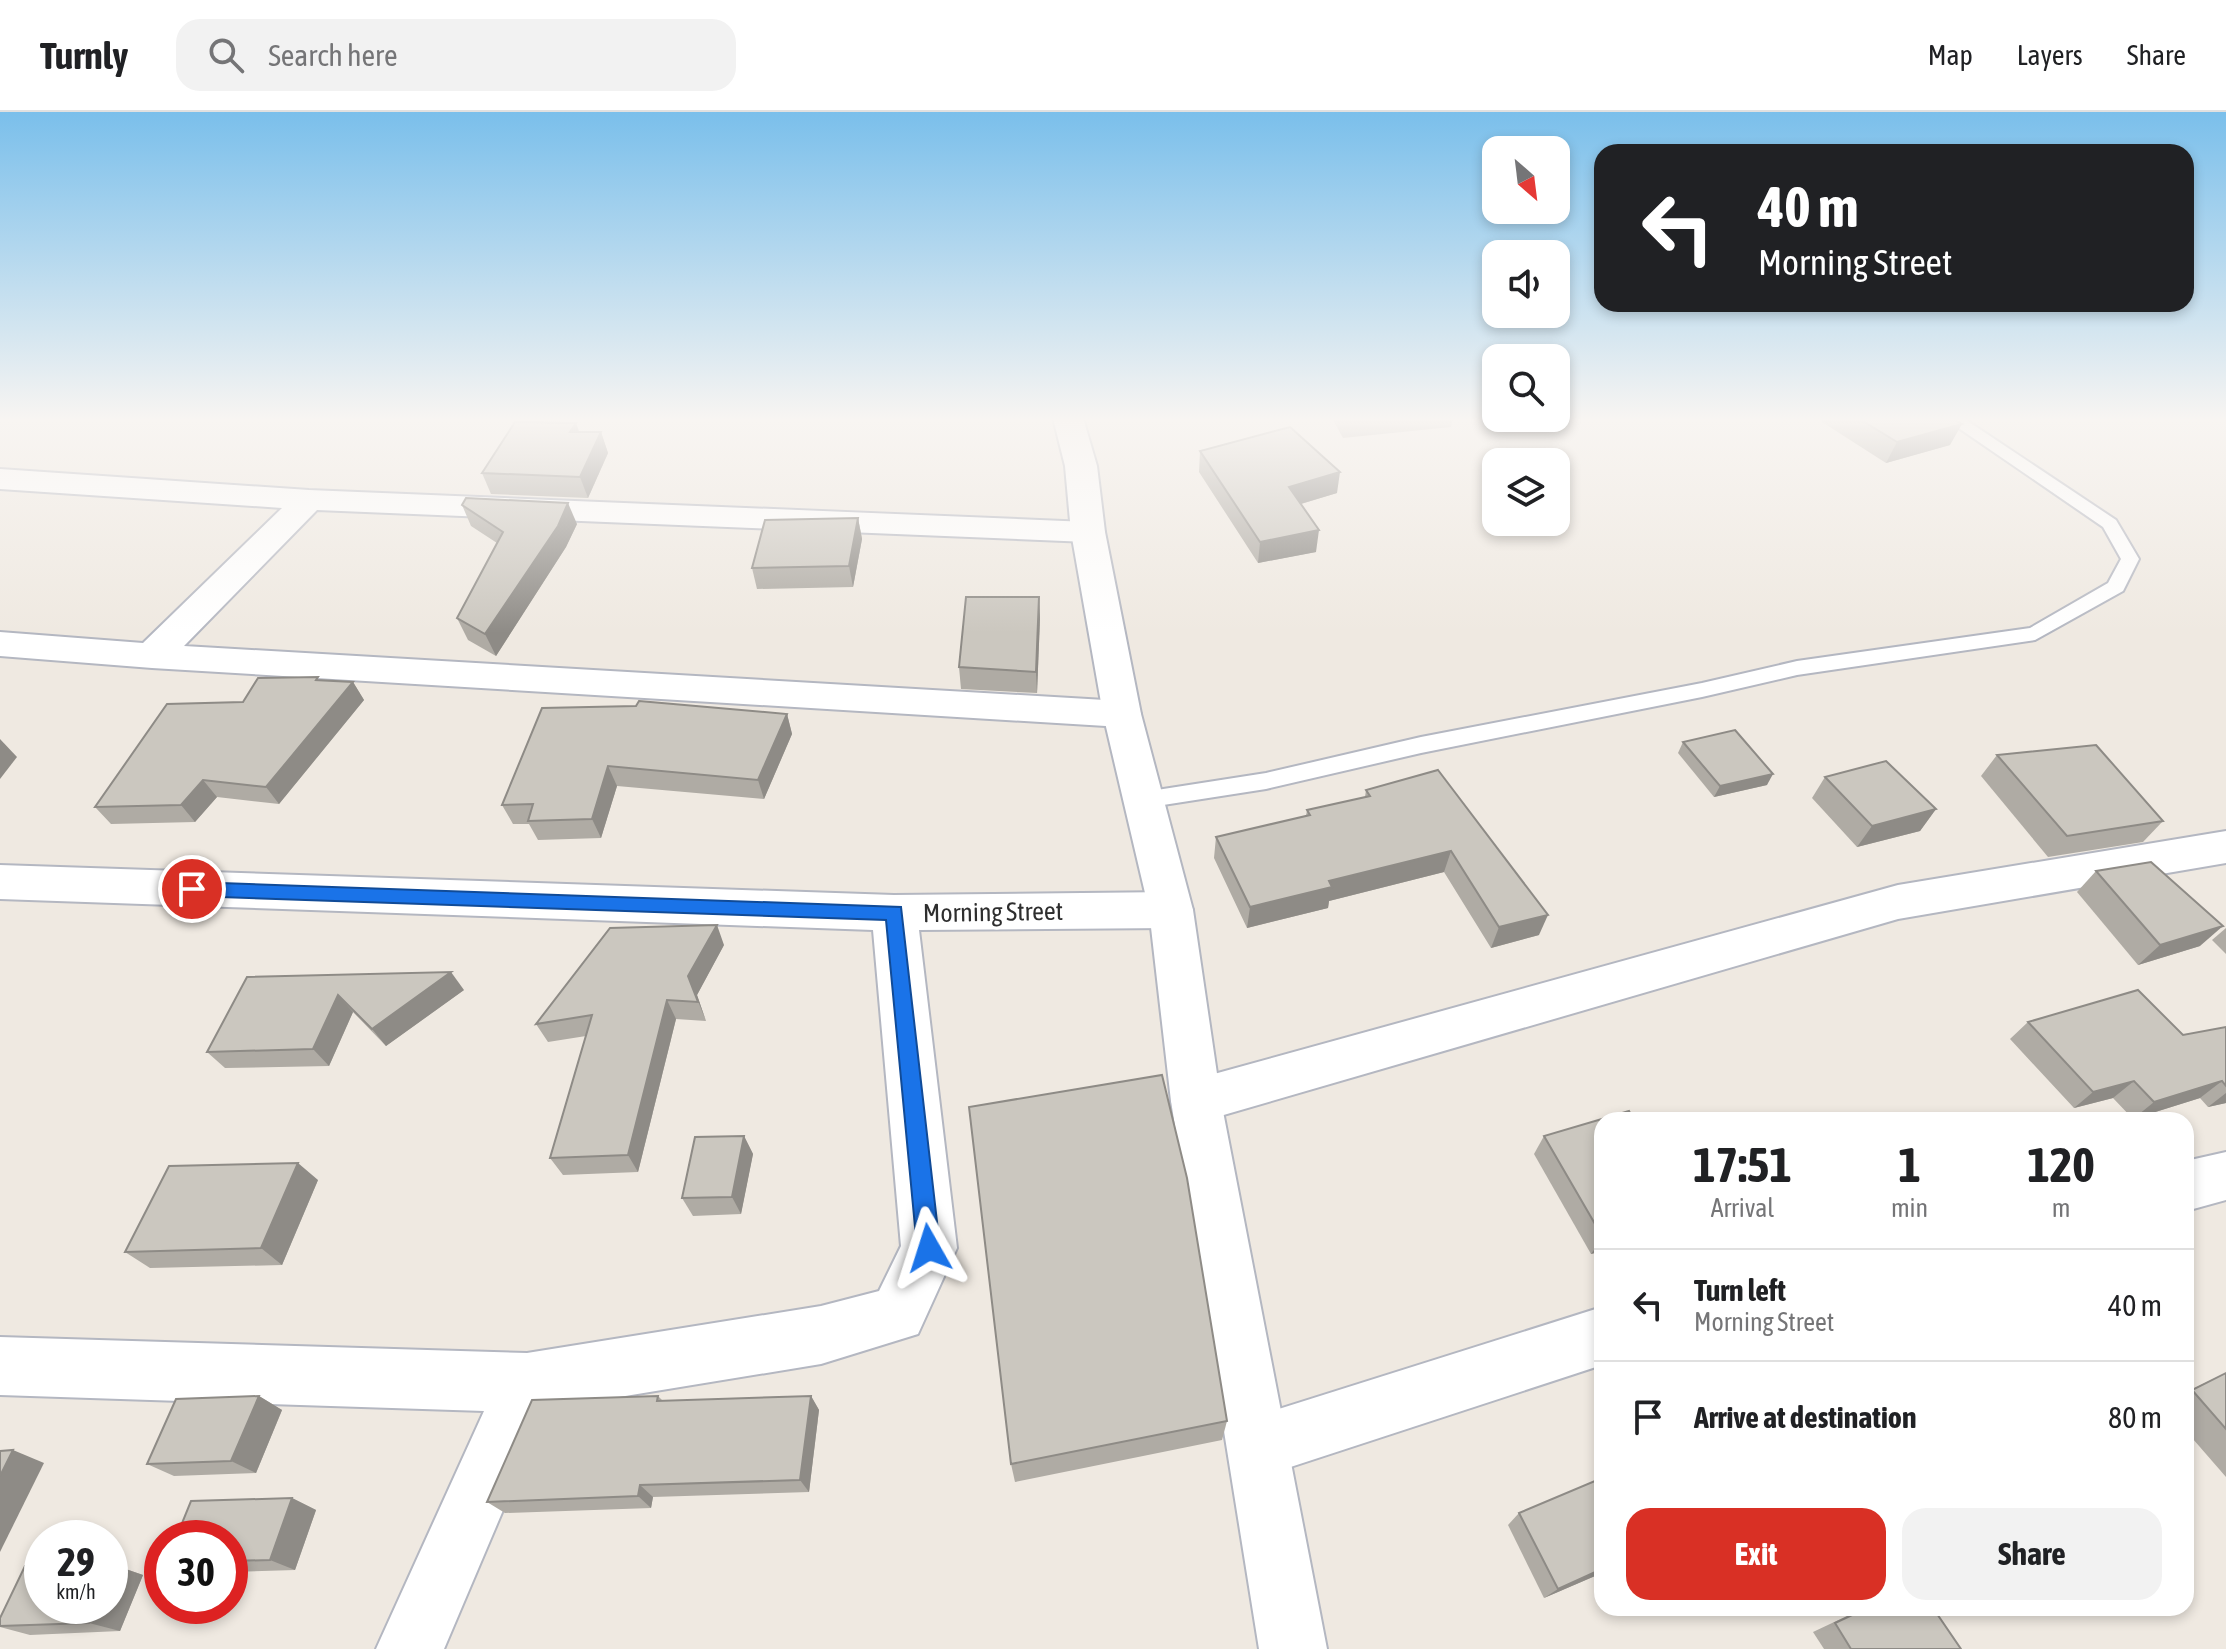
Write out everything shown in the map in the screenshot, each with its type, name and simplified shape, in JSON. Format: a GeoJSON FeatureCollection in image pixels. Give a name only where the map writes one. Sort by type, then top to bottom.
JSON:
{"type":"FeatureCollection","features":[{"type":"Feature","properties":{"kind":"street"},"geometry":{"type":"LineString","coordinates":[[158,490],[309,500],[1088,532]]}},
{"type":"Feature","properties":{"kind":"street"},"geometry":{"type":"LineString","coordinates":[[1084,490],[1088,532],[1122,714],[1171,910],[1196,1101],[1260,1446],[1293,1649]]}},
{"type":"Feature","properties":{"kind":"street"},"geometry":{"type":"LineString","coordinates":[[152,656],[309,500]]}},
{"type":"Feature","properties":{"kind":"street"},"geometry":{"type":"LineString","coordinates":[[0,644],[152,656],[1122,714]]}},
{"type":"Feature","properties":{"kind":"street"},"geometry":{"type":"LineString","coordinates":[[1196,1101],[1898,902],[2226,847]]}},
{"type":"Feature","properties":{"kind":"street","name":"Morning Street"},"geometry":{"type":"LineString","coordinates":[[0,882],[894,913],[1171,910]]}},
{"type":"Feature","properties":{"kind":"street"},"geometry":{"type":"LineString","coordinates":[[0,1366],[527,1383],[821,1335],[898,1314],[929,1248],[894,913]]}},
{"type":"Feature","properties":{"kind":"street"},"geometry":{"type":"LineString","coordinates":[[2194,1184],[2226,1176]]}},
{"type":"Feature","properties":{"kind":"street"},"geometry":{"type":"LineString","coordinates":[[1260,1446],[1594,1339]]}},
{"type":"Feature","properties":{"kind":"street"},"geometry":{"type":"LineString","coordinates":[[410,1649],[527,1383]]}},
{"type":"Feature","properties":{"kind":"lane"},"geometry":{"type":"LineString","coordinates":[[1144,800],[1266,781],[1421,745],[1702,690],[1797,668],[2035,634],[2116,587],[2130,559],[2110,524],[2059,490]]}},
{"type":"Feature","properties":{"kind":"building"},"geometry":{"type":"Polygon","coordinates":[[[1226,490],[1291,490],[1319,530],[1260,542],[1226,490]]]}},
{"type":"Feature","properties":{"kind":"building"},"geometry":{"type":"Polygon","coordinates":[[[466,498],[568,503],[558,526],[485,634],[457,618],[503,532],[462,505],[466,498]]]}},
{"type":"Feature","properties":{"kind":"building"},"geometry":{"type":"Polygon","coordinates":[[[858,518],[849,566],[752,568],[765,520],[858,518]]]}},
{"type":"Feature","properties":{"kind":"building"},"geometry":{"type":"Polygon","coordinates":[[[966,597],[1039,597],[1036,672],[959,667],[966,597]]]}},
{"type":"Feature","properties":{"kind":"building"},"geometry":{"type":"Polygon","coordinates":[[[318,677],[316,680],[353,682],[266,787],[203,780],[181,805],[95,807],[167,704],[243,702],[258,678],[318,677]]]}},
{"type":"Feature","properties":{"kind":"building"},"geometry":{"type":"Polygon","coordinates":[[[639,701],[787,714],[758,780],[608,766],[592,819],[528,821],[533,804],[502,805],[542,708],[636,706],[639,701]]]}},
{"type":"Feature","properties":{"kind":"building"},"geometry":{"type":"Polygon","coordinates":[[[1735,730],[1773,774],[1720,786],[1683,742],[1735,730]]]}},
{"type":"Feature","properties":{"kind":"building"},"geometry":{"type":"Polygon","coordinates":[[[2096,745],[2163,821],[2067,836],[1997,755],[2096,745]]]}},
{"type":"Feature","properties":{"kind":"building"},"geometry":{"type":"Polygon","coordinates":[[[1886,761],[1936,809],[1872,826],[1825,777],[1886,761]]]}},
{"type":"Feature","properties":{"kind":"building"},"geometry":{"type":"Polygon","coordinates":[[[1438,770],[1548,915],[1499,927],[1451,851],[1329,881],[1332,887],[1250,907],[1216,837],[1310,815],[1307,810],[1370,796],[1366,790],[1438,770]]]}},
{"type":"Feature","properties":{"kind":"building"},"geometry":{"type":"Polygon","coordinates":[[[2151,862],[2223,926],[2160,945],[2096,871],[2151,862]]]}},
{"type":"Feature","properties":{"kind":"building"},"geometry":{"type":"Polygon","coordinates":[[[717,925],[688,976],[698,1002],[667,1000],[628,1155],[550,1158],[592,1015],[536,1024],[610,928],[717,925]]]}},
{"type":"Feature","properties":{"kind":"building"},"geometry":{"type":"Polygon","coordinates":[[[451,972],[372,1029],[338,995],[313,1049],[207,1052],[247,977],[451,972]]]}},
{"type":"Feature","properties":{"kind":"building"},"geometry":{"type":"Polygon","coordinates":[[[2138,990],[2183,1035],[2226,1027],[2226,1086],[2222,1081],[2154,1102],[2134,1081],[2093,1092],[2028,1022],[2138,990]]]}},
{"type":"Feature","properties":{"kind":"building"},"geometry":{"type":"Polygon","coordinates":[[[1162,1075],[1187,1178],[1227,1421],[1011,1464],[969,1107],[1162,1075]]]}},
{"type":"Feature","properties":{"kind":"building"},"geometry":{"type":"Polygon","coordinates":[[[1594,1121],[1594,1222],[1544,1136],[1594,1121]]]}},
{"type":"Feature","properties":{"kind":"building"},"geometry":{"type":"Polygon","coordinates":[[[744,1136],[732,1197],[682,1198],[695,1137],[744,1136]]]}},
{"type":"Feature","properties":{"kind":"building"},"geometry":{"type":"Polygon","coordinates":[[[298,1163],[261,1248],[125,1252],[169,1166],[298,1163]]]}},
{"type":"Feature","properties":{"kind":"building"},"geometry":{"type":"Polygon","coordinates":[[[2226,1373],[2226,1429],[2194,1392],[2194,1389],[2226,1373]]]}},
{"type":"Feature","properties":{"kind":"building"},"geometry":{"type":"Polygon","coordinates":[[[259,1396],[231,1461],[147,1464],[176,1399],[259,1396]]]}},
{"type":"Feature","properties":{"kind":"building"},"geometry":{"type":"Polygon","coordinates":[[[658,1396],[657,1401],[811,1396],[800,1480],[640,1485],[638,1496],[487,1502],[532,1400],[658,1396]]]}},
{"type":"Feature","properties":{"kind":"building"},"geometry":{"type":"Polygon","coordinates":[[[13,1450],[0,1476],[0,1451],[13,1450]]]}},
{"type":"Feature","properties":{"kind":"building"},"geometry":{"type":"Polygon","coordinates":[[[1594,1481],[1594,1573],[1558,1589],[1519,1513],[1594,1481]]]}},
{"type":"Feature","properties":{"kind":"building"},"geometry":{"type":"Polygon","coordinates":[[[292,1498],[270,1560],[248,1561],[248,1520],[183,1520],[191,1501],[292,1498]]]}},
{"type":"Feature","properties":{"kind":"building"},"geometry":{"type":"Polygon","coordinates":[[[24,1568],[24,1624],[59,1624],[0,1626],[0,1618],[24,1568]]]}},
{"type":"Feature","properties":{"kind":"building"},"geometry":{"type":"Polygon","coordinates":[[[1850,1616],[1938,1616],[1961,1649],[1851,1649],[1835,1623],[1850,1616]]]}},
{"type":"Feature","properties":{"kind":"route"},"geometry":{"type":"LineString","coordinates":[[192,889],[894,913],[929,1248]]}}]}
